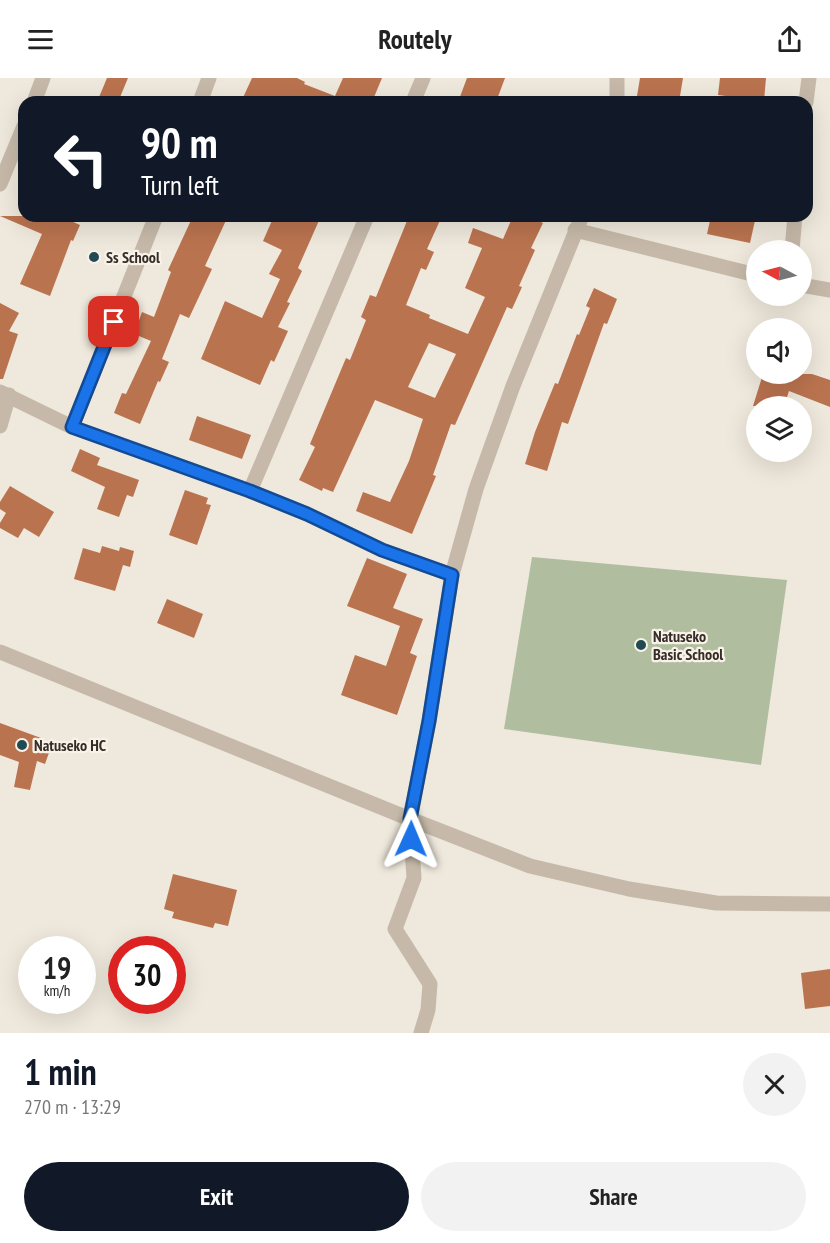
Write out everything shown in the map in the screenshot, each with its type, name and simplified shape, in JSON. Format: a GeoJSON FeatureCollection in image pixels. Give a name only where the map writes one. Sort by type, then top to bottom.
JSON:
{"type":"FeatureCollection","features":[{"type":"Feature","properties":{"kind":"street"},"geometry":{"type":"LineString","coordinates":[[36,96],[44,78]]}},
{"type":"Feature","properties":{"kind":"street"},"geometry":{"type":"LineString","coordinates":[[202,96],[209,78]]}},
{"type":"Feature","properties":{"kind":"street"},"geometry":{"type":"LineString","coordinates":[[416,96],[423,78]]}},
{"type":"Feature","properties":{"kind":"street"},"geometry":{"type":"LineString","coordinates":[[806,96],[808,78]]}},
{"type":"Feature","properties":{"kind":"street"},"geometry":{"type":"LineString","coordinates":[[613,79],[616,96]]}},
{"type":"Feature","properties":{"kind":"street"},"geometry":{"type":"LineString","coordinates":[[0,184],[18,140]]}},
{"type":"Feature","properties":{"kind":"street"},"geometry":{"type":"LineString","coordinates":[[72,427],[154,222]]}},
{"type":"Feature","properties":{"kind":"street"},"geometry":{"type":"LineString","coordinates":[[250,491],[364,222]]}},
{"type":"Feature","properties":{"kind":"street"},"geometry":{"type":"LineString","coordinates":[[421,1033],[428,1010],[430,984],[395,929],[414,878],[410,819],[429,721],[452,575],[476,489],[509,396],[579,222]]}},
{"type":"Feature","properties":{"kind":"street"},"geometry":{"type":"LineString","coordinates":[[793,240],[794,222]]}},
{"type":"Feature","properties":{"kind":"street"},"geometry":{"type":"LineString","coordinates":[[575,230],[746,273]]}},
{"type":"Feature","properties":{"kind":"street"},"geometry":{"type":"LineString","coordinates":[[812,287],[830,290]]}},
{"type":"Feature","properties":{"kind":"street"},"geometry":{"type":"LineString","coordinates":[[0,426],[5,394],[72,427],[250,491],[307,514],[382,550],[452,575]]}},
{"type":"Feature","properties":{"kind":"street"},"geometry":{"type":"LineString","coordinates":[[0,652],[530,866],[629,889],[716,903],[830,904]]}},
{"type":"Feature","properties":{"kind":"green space"},"geometry":{"type":"Polygon","coordinates":[[[532,557],[787,580],[761,765],[504,729],[532,557]]]}},
{"type":"Feature","properties":{"kind":"building"},"geometry":{"type":"Polygon","coordinates":[[[107,78],[128,78],[120,96],[100,96],[107,78]]]}},
{"type":"Feature","properties":{"kind":"building"},"geometry":{"type":"Polygon","coordinates":[[[252,78],[297,78],[305,82],[304,84],[335,96],[244,96],[252,78]]]}},
{"type":"Feature","properties":{"kind":"building"},"geometry":{"type":"Polygon","coordinates":[[[343,78],[382,78],[374,96],[335,96],[343,78]]]}},
{"type":"Feature","properties":{"kind":"building"},"geometry":{"type":"Polygon","coordinates":[[[467,78],[505,78],[498,96],[460,96],[467,78]]]}},
{"type":"Feature","properties":{"kind":"building"},"geometry":{"type":"Polygon","coordinates":[[[640,78],[683,78],[680,96],[637,96],[640,78]]]}},
{"type":"Feature","properties":{"kind":"building"},"geometry":{"type":"Polygon","coordinates":[[[720,78],[766,78],[764,96],[718,95],[720,78]]]}},
{"type":"Feature","properties":{"kind":"building"},"geometry":{"type":"Polygon","coordinates":[[[0,216],[18,216],[18,222],[73,222],[80,225],[73,241],[71,240],[50,296],[20,284],[42,234],[0,216]]]}},
{"type":"Feature","properties":{"kind":"building"},"geometry":{"type":"Polygon","coordinates":[[[190,222],[225,222],[205,266],[212,269],[189,318],[180,314],[162,359],[169,362],[160,382],[158,381],[140,424],[114,413],[122,393],[126,394],[151,341],[134,334],[142,312],[154,317],[171,272],[168,270],[190,222]]]}},
{"type":"Feature","properties":{"kind":"building"},"geometry":{"type":"Polygon","coordinates":[[[271,222],[318,222],[298,268],[302,271],[287,302],[290,303],[278,327],[288,331],[274,362],[271,360],[260,385],[201,359],[225,301],[262,318],[280,279],[269,274],[282,250],[263,241],[271,222]]]}},
{"type":"Feature","properties":{"kind":"building"},"geometry":{"type":"Polygon","coordinates":[[[407,222],[439,222],[427,249],[434,252],[426,270],[421,268],[406,305],[430,315],[429,318],[468,334],[485,297],[465,288],[482,248],[468,243],[473,228],[503,239],[510,222],[543,223],[531,248],[535,250],[519,286],[522,287],[512,309],[507,307],[455,425],[451,424],[433,475],[436,476],[412,534],[356,511],[363,492],[390,502],[409,461],[423,419],[375,400],[333,492],[323,488],[322,491],[299,480],[315,447],[310,444],[346,358],[350,360],[366,320],[361,317],[370,295],[376,297],[407,222]],[[429,343],[408,387],[435,398],[456,354],[429,343]]]}},
{"type":"Feature","properties":{"kind":"building"},"geometry":{"type":"Polygon","coordinates":[[[710,222],[755,222],[751,240],[746,240],[746,242],[707,234],[710,222]]]}},
{"type":"Feature","properties":{"kind":"building"},"geometry":{"type":"Polygon","coordinates":[[[594,288],[617,299],[607,324],[604,323],[568,424],[562,422],[547,471],[525,464],[555,383],[558,384],[577,334],[579,335],[590,308],[586,306],[594,288]]]}},
{"type":"Feature","properties":{"kind":"building"},"geometry":{"type":"Polygon","coordinates":[[[0,303],[19,313],[9,331],[18,334],[3,379],[0,379],[0,303]]]}},
{"type":"Feature","properties":{"kind":"building"},"geometry":{"type":"Polygon","coordinates":[[[812,374],[830,380],[830,407],[812,400],[812,396],[802,396],[789,391],[787,396],[756,396],[760,384],[812,384],[812,374]]]}},
{"type":"Feature","properties":{"kind":"building"},"geometry":{"type":"Polygon","coordinates":[[[197,416],[251,435],[242,459],[189,440],[197,416]]]}},
{"type":"Feature","properties":{"kind":"building"},"geometry":{"type":"Polygon","coordinates":[[[80,449],[100,458],[97,465],[139,480],[133,497],[127,495],[119,517],[97,509],[105,487],[71,471],[80,449]]]}},
{"type":"Feature","properties":{"kind":"building"},"geometry":{"type":"Polygon","coordinates":[[[10,486],[54,512],[39,537],[24,528],[18,538],[0,528],[0,523],[6,513],[0,509],[0,502],[10,486]]]}},
{"type":"Feature","properties":{"kind":"building"},"geometry":{"type":"Polygon","coordinates":[[[185,490],[208,498],[206,504],[211,505],[197,545],[169,535],[185,490]]]}},
{"type":"Feature","properties":{"kind":"building"},"geometry":{"type":"Polygon","coordinates":[[[102,546],[119,551],[120,547],[134,551],[130,567],[123,565],[115,591],[74,579],[83,548],[100,553],[102,546]]]}},
{"type":"Feature","properties":{"kind":"building"},"geometry":{"type":"Polygon","coordinates":[[[367,558],[407,574],[393,608],[423,619],[410,653],[417,656],[397,715],[341,695],[355,655],[386,666],[400,626],[347,606],[367,558]]]}},
{"type":"Feature","properties":{"kind":"building"},"geometry":{"type":"Polygon","coordinates":[[[167,599],[203,614],[194,638],[157,623],[167,599]]]}},
{"type":"Feature","properties":{"kind":"building","name":"Natuseko HC"},"geometry":{"type":"Polygon","coordinates":[[[0,723],[41,738],[39,743],[51,747],[45,764],[37,761],[30,790],[14,787],[19,762],[0,755],[0,723]]]}},
{"type":"Feature","properties":{"kind":"building"},"geometry":{"type":"Polygon","coordinates":[[[173,874],[237,890],[228,926],[215,923],[213,928],[172,918],[174,912],[164,909],[173,874]]]}},
{"type":"Feature","properties":{"kind":"building"},"geometry":{"type":"Polygon","coordinates":[[[830,969],[830,1006],[805,1009],[801,973],[830,969]]]}},
{"type":"Feature","properties":{"kind":"place","name":"Ss School"},"geometry":{"type":"Point","coordinates":[94,257]}},
{"type":"Feature","properties":{"kind":"place","name":"Natuseko Basic School"},"geometry":{"type":"Point","coordinates":[641,645]}},
{"type":"Feature","properties":{"kind":"place","name":"Natuseko HC"},"geometry":{"type":"Point","coordinates":[22,745]}},
{"type":"Feature","properties":{"kind":"route"},"geometry":{"type":"LineString","coordinates":[[114,322],[72,427],[250,491],[307,514],[382,550],[452,575],[438,650],[429,721],[410,819],[411,839]]}}]}
